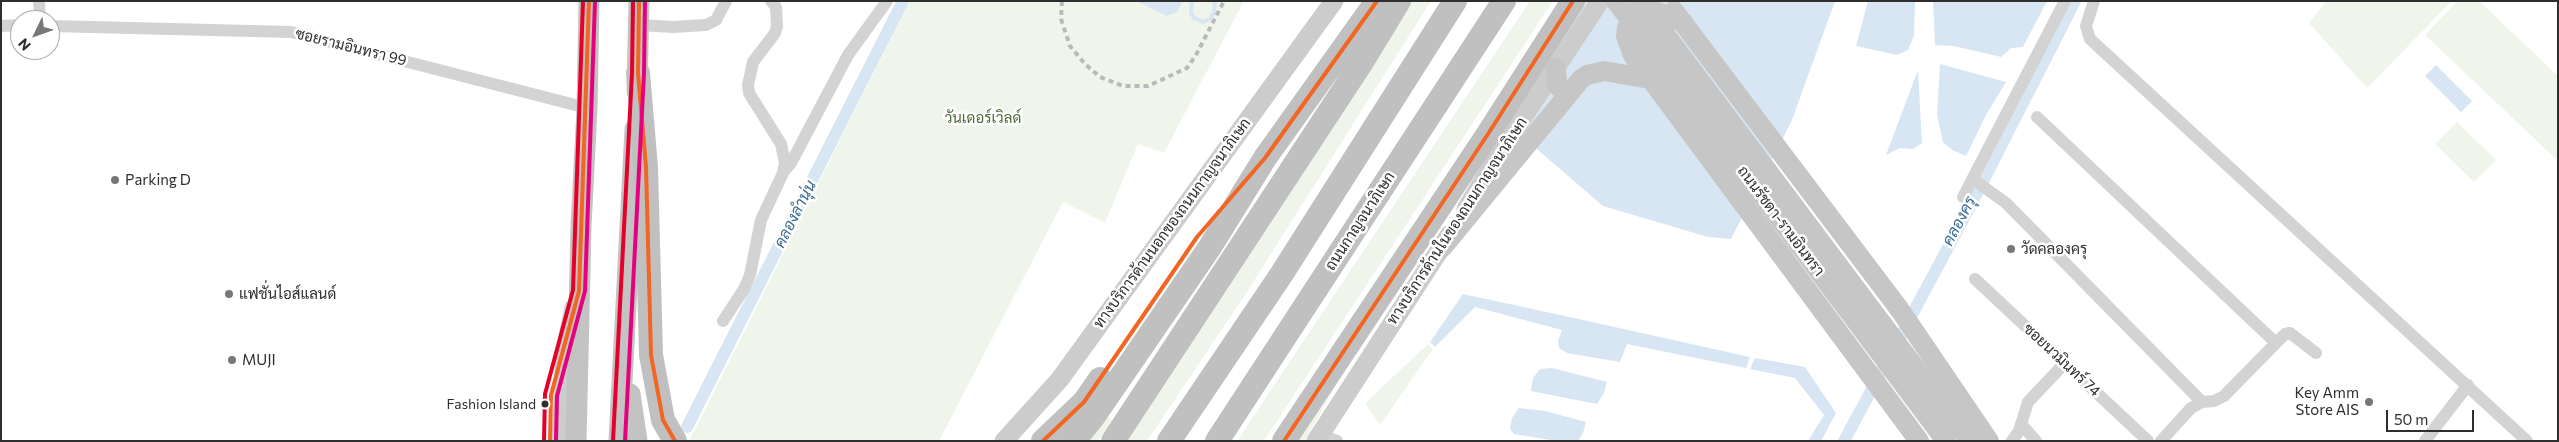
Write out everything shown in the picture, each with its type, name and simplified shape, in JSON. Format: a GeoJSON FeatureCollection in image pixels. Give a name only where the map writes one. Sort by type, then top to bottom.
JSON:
{"type":"FeatureCollection","features":[{"type":"Feature","properties":{"kind":"highway"},"geometry":{"type":"LineString","coordinates":[[576,441],[579,291],[590,1]]}},
{"type":"Feature","properties":{"kind":"highway"},"geometry":{"type":"LineString","coordinates":[[619,441],[638,73],[639,1]]}},
{"type":"Feature","properties":{"kind":"highway"},"geometry":{"type":"LineString","coordinates":[[1074,441],[1094,416],[1210,247],[1265,158],[1377,1]]}},
{"type":"Feature","properties":{"kind":"highway"},"geometry":{"type":"LineString","coordinates":[[1113,441],[1344,89],[1399,1]]}},
{"type":"Feature","properties":{"kind":"highway"},"geometry":{"type":"LineString","coordinates":[[1168,441],[1281,275],[1455,1]]}},
{"type":"Feature","properties":{"kind":"highway","name":"ถนนกาญจนาภิเษก"},"geometry":{"type":"LineString","coordinates":[[1217,441],[1504,1]]}},
{"type":"Feature","properties":{"kind":"highway"},"geometry":{"type":"LineString","coordinates":[[1284,441],[1505,143],[1573,1]]}},
{"type":"Feature","properties":{"kind":"highway"},"geometry":{"type":"LineString","coordinates":[[638,73],[646,167],[651,356],[663,420],[675,441]]}},
{"type":"Feature","properties":{"kind":"highway"},"geometry":{"type":"LineString","coordinates":[[1043,441],[1084,402],[1197,237],[1265,158]]}},
{"type":"Feature","properties":{"kind":"highway"},"geometry":{"type":"LineString","coordinates":[[624,341],[638,441]]}},
{"type":"Feature","properties":{"kind":"main road","name":"ทางบริการด้านนอกของถนนกาญจนาภิเษก"},"geometry":{"type":"LineString","coordinates":[[1004,441],[1060,379],[1334,1]]}},
{"type":"Feature","properties":{"kind":"main road","name":"ทางบริการด้านในของถนนกาญจนาภิเษก"},"geometry":{"type":"LineString","coordinates":[[1505,143],[1600,1]]}},
{"type":"Feature","properties":{"kind":"main road","name":"ถนนรัชดา-รามอินทรา"},"geometry":{"type":"LineString","coordinates":[[1616,1],[1946,441]]}},
{"type":"Feature","properties":{"kind":"main road","name":"ถนนรัชดา-รามอินทรา"},"geometry":{"type":"LineString","coordinates":[[1640,1],[1970,441]]}},
{"type":"Feature","properties":{"kind":"main road"},"geometry":{"type":"LineString","coordinates":[[1667,1],[1900,310],[1989,441]]}},
{"type":"Feature","properties":{"kind":"main road"},"geometry":{"type":"LineString","coordinates":[[1683,22],[1663,13],[1647,12],[1632,21],[1627,28],[1628,44],[1650,79],[1919,441]]}},
{"type":"Feature","properties":{"kind":"main road"},"geometry":{"type":"LineString","coordinates":[[1556,68],[1557,85],[1561,89],[1570,90]]}},
{"type":"Feature","properties":{"kind":"main road"},"geometry":{"type":"LineString","coordinates":[[1442,248],[1505,143],[1587,74],[1598,72],[1622,73],[1650,79]]}},
{"type":"Feature","properties":{"kind":"main road"},"geometry":{"type":"LineString","coordinates":[[1786,262],[1808,266],[1822,260],[1831,244],[1826,213]]}},
{"type":"Feature","properties":{"kind":"main road","name":"ทางบริการด้านในของถนนกาญจนาภิเษก"},"geometry":{"type":"LineString","coordinates":[[1324,438],[1442,248]]}},
{"type":"Feature","properties":{"kind":"main road"},"geometry":{"type":"LineString","coordinates":[[561,441],[565,351],[571,318],[579,291]]}},
{"type":"Feature","properties":{"kind":"street"},"geometry":{"type":"LineString","coordinates":[[638,25],[673,28],[706,25],[716,20],[726,1]]}},
{"type":"Feature","properties":{"kind":"street"},"geometry":{"type":"LineString","coordinates":[[771,1],[778,16],[777,26],[775,33],[752,62],[748,85],[750,93],[781,144],[784,153],[784,171]]}},
{"type":"Feature","properties":{"kind":"street"},"geometry":{"type":"LineString","coordinates":[[723,321],[744,289],[750,274],[761,220],[784,171],[791,163],[848,55],[887,1]]}},
{"type":"Feature","properties":{"kind":"street"},"geometry":{"type":"LineString","coordinates":[[1963,197],[1975,181],[2065,1]]}},
{"type":"Feature","properties":{"kind":"street"},"geometry":{"type":"LineString","coordinates":[[2094,1],[2086,26],[2090,39],[2527,441]]}},
{"type":"Feature","properties":{"kind":"street","name":"ซอยรามอินทรา 99"},"geometry":{"type":"LineString","coordinates":[[60,26],[291,32],[587,108]]}},
{"type":"Feature","properties":{"kind":"street"},"geometry":{"type":"LineString","coordinates":[[2037,117],[2276,343]]}},
{"type":"Feature","properties":{"kind":"street"},"geometry":{"type":"LineString","coordinates":[[1975,181],[2006,203],[2202,402]]}},
{"type":"Feature","properties":{"kind":"street","name":"ซอยนวมินทร์ 74"},"geometry":{"type":"LineString","coordinates":[[1975,279],[2148,441]]}},
{"type":"Feature","properties":{"kind":"street"},"geometry":{"type":"LineString","coordinates":[[2161,441],[2191,408],[2202,402],[2214,401],[2224,396],[2285,334],[2290,333],[2316,353]]}},
{"type":"Feature","properties":{"kind":"street"},"geometry":{"type":"LineString","coordinates":[[2012,441],[2021,424],[2028,402],[2065,363]]}},
{"type":"Feature","properties":{"kind":"street"},"geometry":{"type":"LineString","coordinates":[[2424,441],[2468,385]]}},
{"type":"Feature","properties":{"kind":"street"},"geometry":{"type":"LineString","coordinates":[[2021,424],[2036,441]]}},
{"type":"Feature","properties":{"kind":"green space","name":"วันเดอร์เวิลด์"},"geometry":{"type":"Polygon","coordinates":[[[910,1],[1244,1],[1164,153],[1138,144],[1105,223],[1063,202],[939,441],[689,441],[910,1]]]}},
{"type":"Feature","properties":{"kind":"green space"},"geometry":{"type":"Polygon","coordinates":[[[1410,1],[1431,1],[1245,295],[1147,441],[1120,441],[1410,1]]]}},
{"type":"Feature","properties":{"kind":"green space"},"geometry":{"type":"Polygon","coordinates":[[[1530,1],[1553,1],[1264,441],[1237,441],[1530,1]]]}},
{"type":"Feature","properties":{"kind":"green space"},"geometry":{"type":"Polygon","coordinates":[[[2326,1],[2452,1],[2367,88],[2309,23],[2326,1]]]}},
{"type":"Feature","properties":{"kind":"green space"},"geometry":{"type":"Polygon","coordinates":[[[2457,1],[2479,1],[2558,76],[2558,161],[2425,35],[2457,1]]]}},
{"type":"Feature","properties":{"kind":"green space"},"geometry":{"type":"Polygon","coordinates":[[[2457,122],[2496,160],[2474,182],[2435,144],[2457,122]]]}},
{"type":"Feature","properties":{"kind":"green space"},"geometry":{"type":"Polygon","coordinates":[[[1428,344],[1433,349],[1380,425],[1365,403],[1428,344]]]}},
{"type":"Feature","properties":{"kind":"green space"},"geometry":{"type":"Polygon","coordinates":[[[1343,372],[1305,441],[1298,441],[1343,372]]]}},
{"type":"Feature","properties":{"kind":"green space"},"geometry":{"type":"Polygon","coordinates":[[[1104,415],[1113,420],[1098,441],[1082,441],[1104,415]]]}},
{"type":"Feature","properties":{"kind":"shaded area"},"geometry":{"type":"Polygon","coordinates":[[[1136,1],[1181,1],[1181,4],[1177,12],[1167,16],[1136,1]]]}},
{"type":"Feature","properties":{"kind":"shaded area"},"geometry":{"type":"Polygon","coordinates":[[[1562,1],[1835,1],[1792,120],[1731,239],[1708,237],[1603,206],[1538,150],[1502,97],[1562,1]]]}},
{"type":"Feature","properties":{"kind":"shaded area"},"geometry":{"type":"Polygon","coordinates":[[[1868,1],[1915,1],[1914,35],[1908,50],[1897,55],[1856,46],[1868,1]]]}},
{"type":"Feature","properties":{"kind":"shaded area"},"geometry":{"type":"Polygon","coordinates":[[[1933,1],[2047,1],[2023,47],[2011,48],[2001,57],[1954,46],[1935,45],[1933,1]]]}},
{"type":"Feature","properties":{"kind":"shaded area"},"geometry":{"type":"Polygon","coordinates":[[[1940,64],[2006,82],[1986,115],[1966,156],[1952,150],[1943,142],[1937,115],[1940,64]]]}},
{"type":"Feature","properties":{"kind":"shaded area"},"geometry":{"type":"Polygon","coordinates":[[[2436,65],[2472,101],[2461,112],[2425,76],[2436,65]]]}},
{"type":"Feature","properties":{"kind":"shaded area"},"geometry":{"type":"Polygon","coordinates":[[[1918,70],[1922,143],[1913,149],[1900,148],[1886,155],[1918,70]]]}},
{"type":"Feature","properties":{"kind":"shaded area"},"geometry":{"type":"Polygon","coordinates":[[[1463,294],[1750,357],[1746,368],[1627,344],[1620,362],[1567,353],[1559,348],[1558,341],[1562,330],[1475,307],[1435,347],[1430,342],[1463,294]]]}},
{"type":"Feature","properties":{"kind":"shaded area"},"geometry":{"type":"Polygon","coordinates":[[[1755,358],[1805,367],[1836,413],[1821,441],[1808,441],[1824,415],[1795,378],[1750,369],[1755,358]]]}},
{"type":"Feature","properties":{"kind":"shaded area"},"geometry":{"type":"Polygon","coordinates":[[[1552,368],[1607,382],[1604,393],[1597,404],[1531,391],[1533,378],[1540,369],[1552,368]]]}},
{"type":"Feature","properties":{"kind":"shaded area"},"geometry":{"type":"Polygon","coordinates":[[[1519,408],[1545,411],[1586,422],[1583,433],[1578,441],[1557,441],[1514,434],[1510,429],[1512,418],[1519,408]]]}},
{"type":"Feature","properties":{"kind":"waterway","name":"คลองลำนุ่น"},"geometry":{"type":"LineString","coordinates":[[687,427],[903,1]]}},
{"type":"Feature","properties":{"kind":"waterway"},"geometry":{"type":"LineString","coordinates":[[1192,1],[1191,13],[1194,18],[1203,22],[1210,19],[1214,12],[1215,1]]}},
{"type":"Feature","properties":{"kind":"waterway","name":"คลองครุ"},"geometry":{"type":"LineString","coordinates":[[1844,441],[1972,203],[2075,1]]}},
{"type":"Feature","properties":{"kind":"railway"},"geometry":{"type":"LineString","coordinates":[[1062,1],[1061,19],[1070,46],[1085,64],[1100,77],[1123,86],[1148,86],[1187,68],[1196,55],[1224,1]]}},
{"type":"Feature","properties":{"kind":"transit line"},"geometry":{"type":"LineString","coordinates":[[544,441],[545,394],[573,290],[583,1]]}},
{"type":"Feature","properties":{"kind":"transit line"},"geometry":{"type":"LineString","coordinates":[[550,441],[551,395],[579,291],[589,1]]}},
{"type":"Feature","properties":{"kind":"transit line"},"geometry":{"type":"LineString","coordinates":[[556,441],[557,396],[585,291],[595,1]]}},
{"type":"Feature","properties":{"kind":"transit line"},"geometry":{"type":"LineString","coordinates":[[613,441],[632,73],[633,1]]}},
{"type":"Feature","properties":{"kind":"transit line"},"geometry":{"type":"LineString","coordinates":[[639,1],[638,73],[646,167],[651,355],[663,420],[675,441]]}},
{"type":"Feature","properties":{"kind":"transit line"},"geometry":{"type":"LineString","coordinates":[[625,441],[644,73],[645,1]]}},
{"type":"Feature","properties":{"kind":"transit line"},"geometry":{"type":"LineString","coordinates":[[1043,441],[1084,402],[1197,237],[1265,158],[1377,1]]}},
{"type":"Feature","properties":{"kind":"transit line"},"geometry":{"type":"LineString","coordinates":[[1284,441],[1488,134],[1573,1]]}},
{"type":"Feature","properties":{"kind":"place","name":"Parking D"},"geometry":{"type":"Point","coordinates":[115,180]}},
{"type":"Feature","properties":{"kind":"place","name":"วัดคลองครุ"},"geometry":{"type":"Point","coordinates":[2011,249]}},
{"type":"Feature","properties":{"kind":"place","name":"แฟชั่นไอส์แลนด์"},"geometry":{"type":"Point","coordinates":[229,294]}},
{"type":"Feature","properties":{"kind":"place","name":"MUJI"},"geometry":{"type":"Point","coordinates":[232,360]}},
{"type":"Feature","properties":{"kind":"place","name":"Key Amm Store AIS"},"geometry":{"type":"Point","coordinates":[2369,402]}},
{"type":"Feature","properties":{"kind":"place","name":"Fashion Island"},"geometry":{"type":"Point","coordinates":[545,404]}}]}
